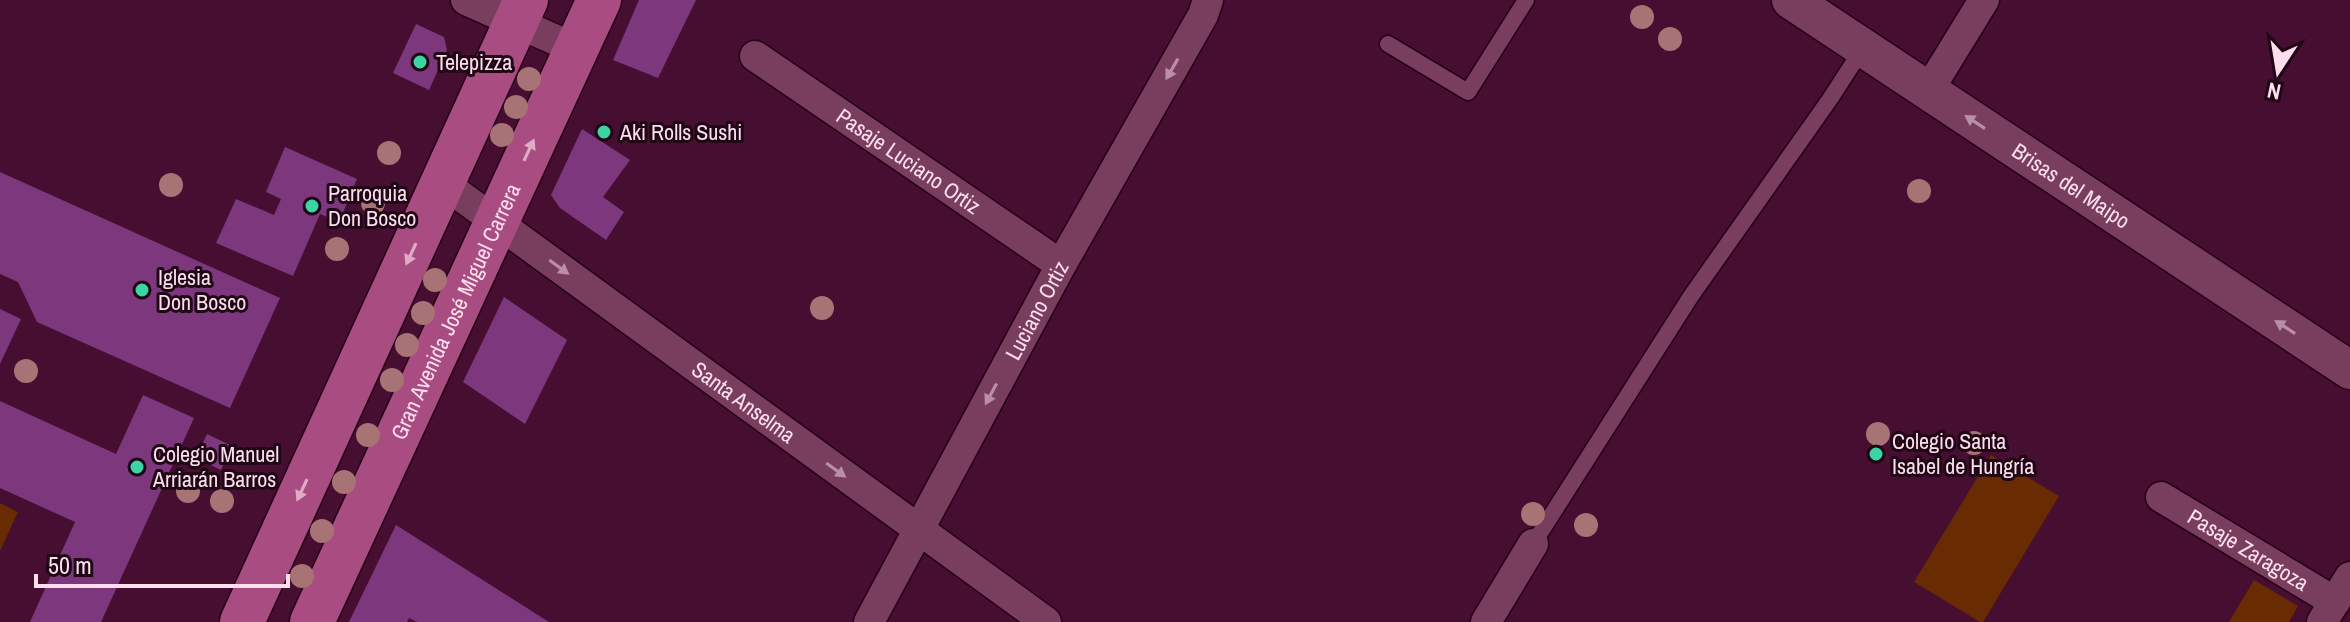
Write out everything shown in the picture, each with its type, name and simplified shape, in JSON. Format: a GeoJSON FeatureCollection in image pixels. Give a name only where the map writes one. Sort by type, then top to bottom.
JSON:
{"type":"FeatureCollection","features":[{"type":"Feature","properties":{"kind":"main road","name":"Gran Avenida José Miguel Carrera"},"geometry":{"type":"LineString","coordinates":[[312,622],[599,0]]}},
{"type":"Feature","properties":{"kind":"main road"},"geometry":{"type":"LineString","coordinates":[[242,622],[521,11]]}},
{"type":"Feature","properties":{"kind":"street"},"geometry":{"type":"LineString","coordinates":[[466,0],[521,11],[576,49]]}},
{"type":"Feature","properties":{"kind":"street","name":"Luciano Ortiz"},"geometry":{"type":"LineString","coordinates":[[869,622],[1061,265],[1203,15],[1208,0]]}},
{"type":"Feature","properties":{"kind":"street","name":"Brisas del Maipo"},"geometry":{"type":"LineString","coordinates":[[1791,0],[2350,370]]}},
{"type":"Feature","properties":{"kind":"street"},"geometry":{"type":"LineString","coordinates":[[1928,91],[1984,0]]}},
{"type":"Feature","properties":{"kind":"street","name":"Pasaje Luciano Ortiz"},"geometry":{"type":"LineString","coordinates":[[755,56],[1061,265]]}},
{"type":"Feature","properties":{"kind":"street","name":"Santa Anselma"},"geometry":{"type":"LineString","coordinates":[[443,183],[1046,622]]}},
{"type":"Feature","properties":{"kind":"street","name":"Pasaje Zaragoza"},"geometry":{"type":"LineString","coordinates":[[2161,497],[2336,600]]}},
{"type":"Feature","properties":{"kind":"street"},"geometry":{"type":"LineString","coordinates":[[1486,622],[1533,544]]}},
{"type":"Feature","properties":{"kind":"lane"},"geometry":{"type":"LineString","coordinates":[[1388,44],[1468,92],[1526,0]]}},
{"type":"Feature","properties":{"kind":"lane"},"geometry":{"type":"LineString","coordinates":[[1533,544],[1691,296],[1863,48]]}},
{"type":"Feature","properties":{"kind":"shaded area"},"geometry":{"type":"Polygon","coordinates":[[[1991,455],[2059,496],[1983,622],[1980,622],[1914,582],[1991,455]]]}},
{"type":"Feature","properties":{"kind":"shaded area"},"geometry":{"type":"Polygon","coordinates":[[[0,503],[18,512],[0,551],[0,503]]]}},
{"type":"Feature","properties":{"kind":"shaded area"},"geometry":{"type":"Polygon","coordinates":[[[2254,580],[2298,606],[2289,622],[2229,622],[2254,580]]]}},
{"type":"Feature","properties":{"kind":"building"},"geometry":{"type":"Polygon","coordinates":[[[639,0],[696,0],[658,78],[613,60],[639,0]]]}},
{"type":"Feature","properties":{"kind":"building","name":"Telepizza"},"geometry":{"type":"Polygon","coordinates":[[[416,24],[444,37],[447,50],[429,90],[393,73],[416,24]]]}},
{"type":"Feature","properties":{"kind":"building"},"geometry":{"type":"Polygon","coordinates":[[[582,129],[630,160],[603,197],[624,212],[606,240],[560,208],[551,195],[582,129]]]}},
{"type":"Feature","properties":{"kind":"building","name":"Parroquia Don Bosco"},"geometry":{"type":"Polygon","coordinates":[[[285,147],[357,179],[339,222],[320,214],[293,276],[216,243],[236,199],[274,215],[281,199],[266,192],[285,147]]]}},
{"type":"Feature","properties":{"kind":"building","name":"Iglesia Don Bosco"},"geometry":{"type":"Polygon","coordinates":[[[0,172],[280,298],[230,408],[37,322],[18,282],[0,274],[0,172]]]}},
{"type":"Feature","properties":{"kind":"building"},"geometry":{"type":"Polygon","coordinates":[[[504,297],[567,340],[525,424],[463,382],[504,297]]]}},
{"type":"Feature","properties":{"kind":"building"},"geometry":{"type":"Polygon","coordinates":[[[0,309],[21,319],[0,364],[0,309]]]}},
{"type":"Feature","properties":{"kind":"building"},"geometry":{"type":"Polygon","coordinates":[[[143,395],[194,418],[101,622],[30,622],[75,522],[0,488],[0,401],[116,454],[143,395]]]}},
{"type":"Feature","properties":{"kind":"building"},"geometry":{"type":"Polygon","coordinates":[[[207,434],[232,446],[221,470],[196,458],[207,434]]]}},
{"type":"Feature","properties":{"kind":"building"},"geometry":{"type":"Polygon","coordinates":[[[396,525],[549,622],[417,622],[409,618],[407,622],[349,622],[396,525]]]}},
{"type":"Feature","properties":{"kind":"place","name":"Telepizza"},"geometry":{"type":"Point","coordinates":[420,62]}},
{"type":"Feature","properties":{"kind":"place","name":"Aki Rolls Sushi"},"geometry":{"type":"Point","coordinates":[604,132]}},
{"type":"Feature","properties":{"kind":"place","name":"Parroquia Don Bosco"},"geometry":{"type":"Point","coordinates":[312,206]}},
{"type":"Feature","properties":{"kind":"place","name":"Iglesia Don Bosco"},"geometry":{"type":"Point","coordinates":[142,290]}},
{"type":"Feature","properties":{"kind":"place","name":"Colegio Santa Isabel de Hungría"},"geometry":{"type":"Point","coordinates":[1876,454]}},
{"type":"Feature","properties":{"kind":"place","name":"Colegio Manuel Arriarán Barros"},"geometry":{"type":"Point","coordinates":[137,467]}}]}
